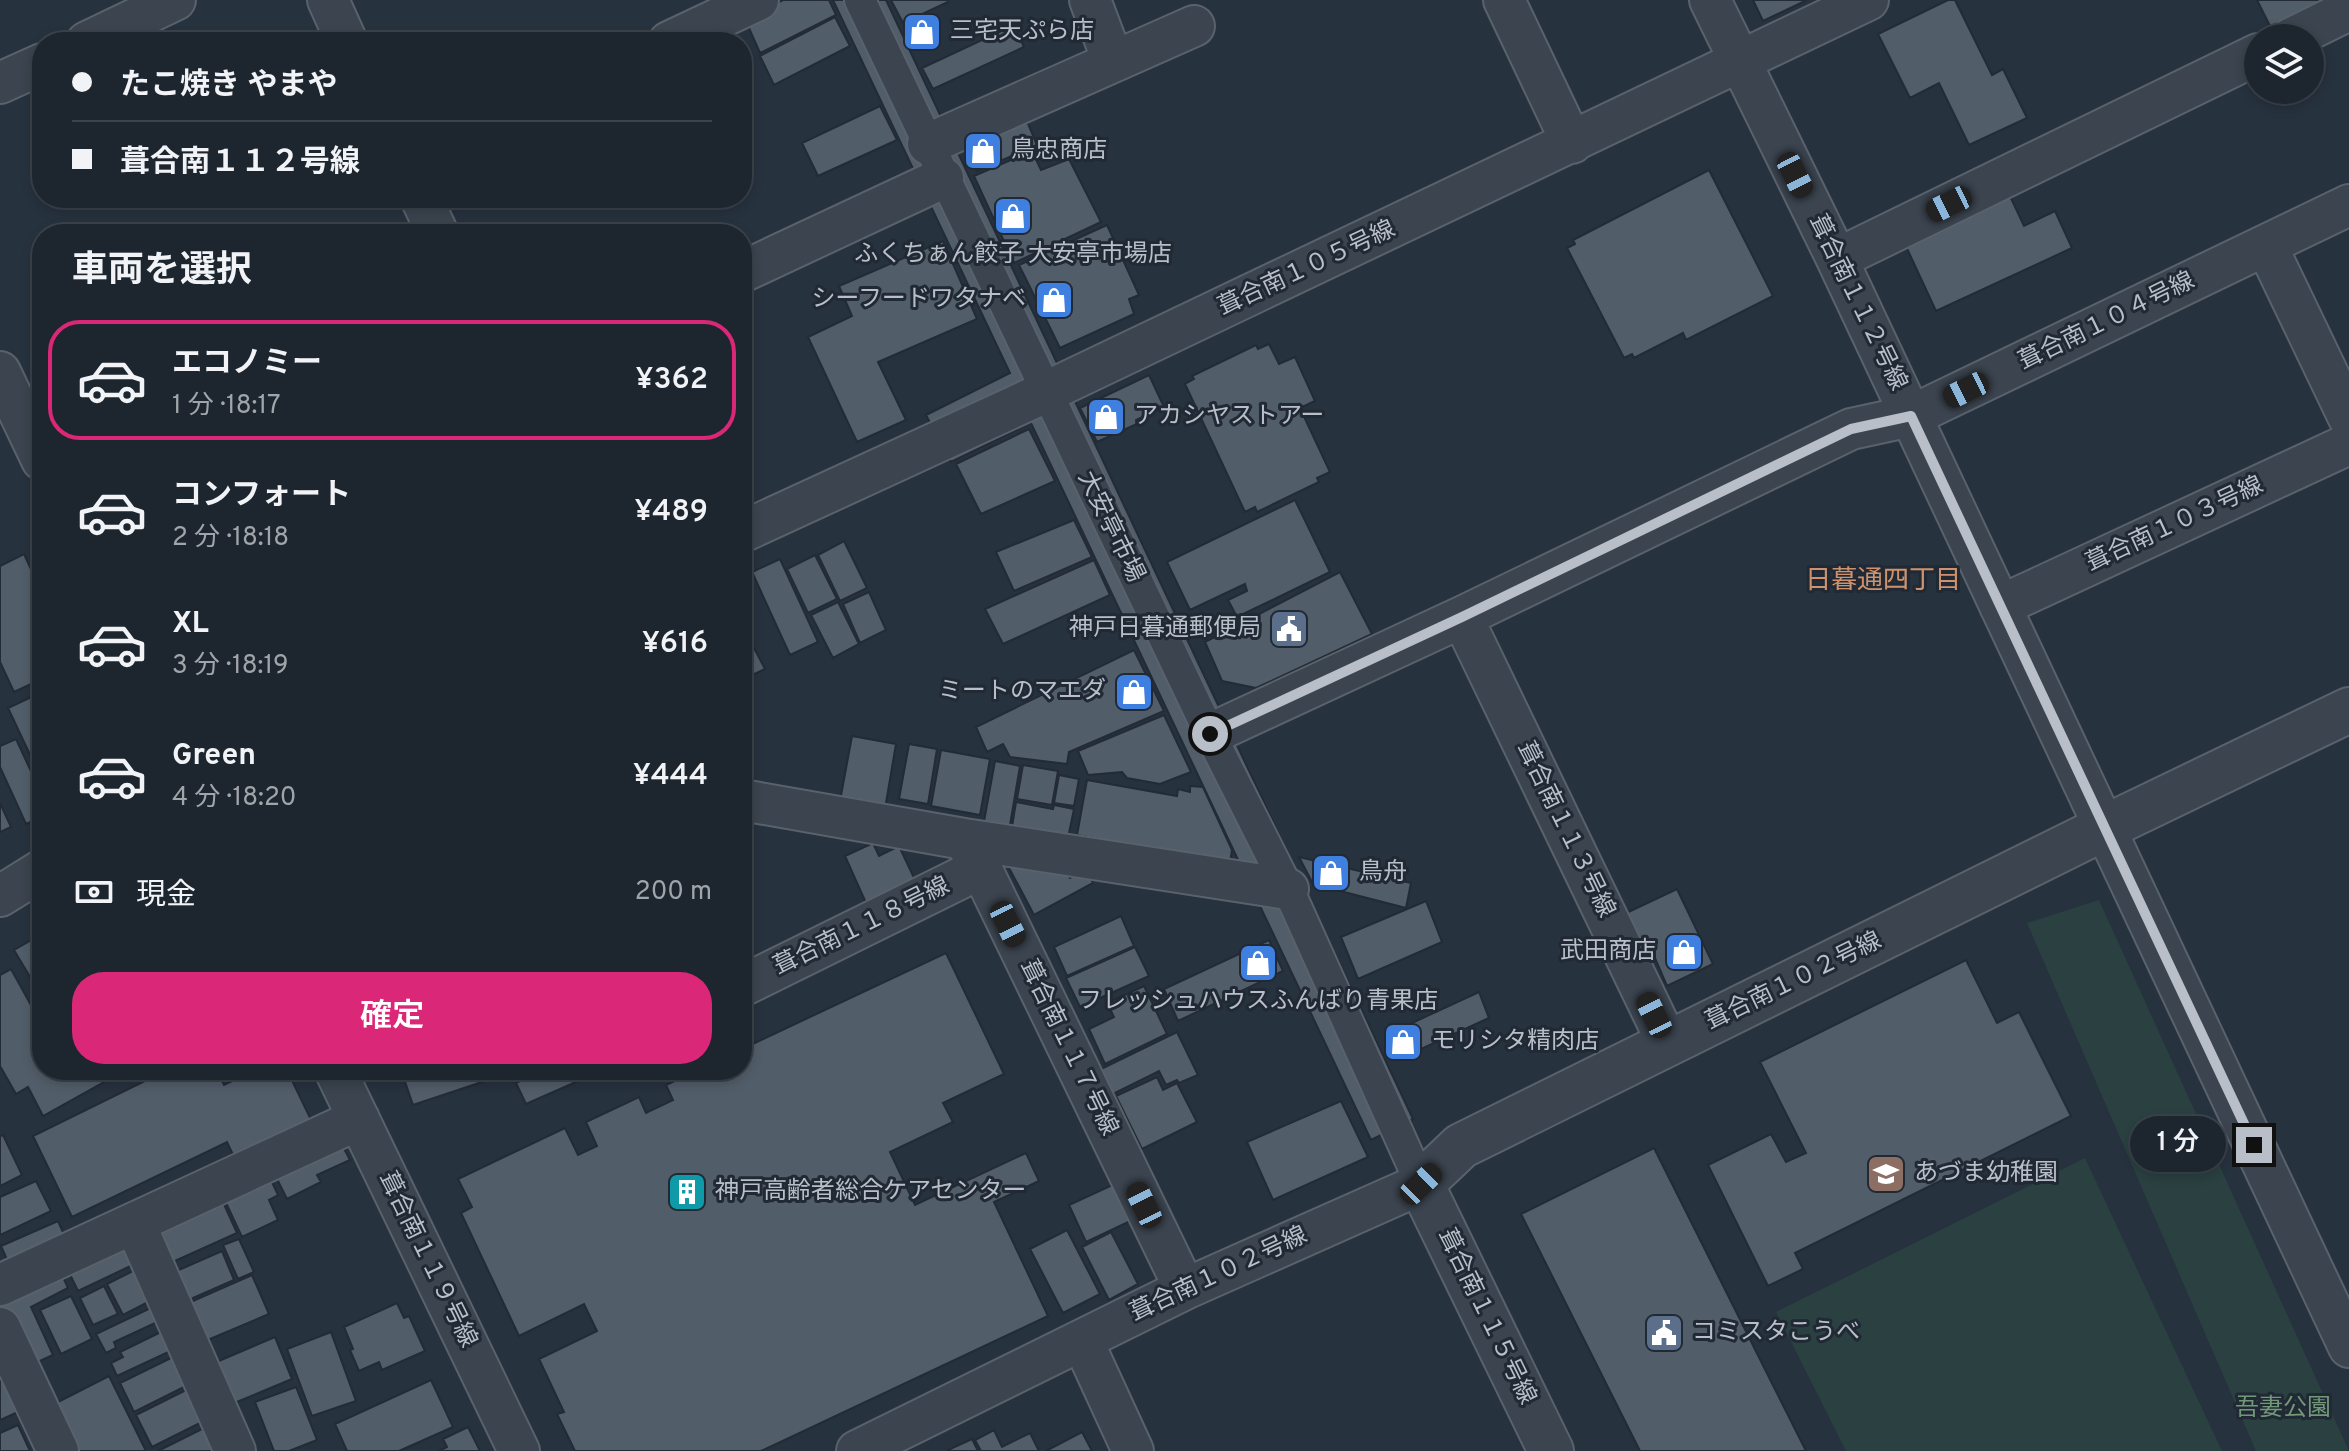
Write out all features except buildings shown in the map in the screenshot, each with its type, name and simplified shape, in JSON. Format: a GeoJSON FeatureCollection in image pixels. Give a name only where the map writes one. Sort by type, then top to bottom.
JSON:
{"type":"FeatureCollection","features":[{"type":"Feature","properties":{"kind":"street"},"geometry":{"type":"LineString","coordinates":[[108,32],[175,0]]}},
{"type":"Feature","properties":{"kind":"street"},"geometry":{"type":"LineString","coordinates":[[328,0],[342,32]]}},
{"type":"Feature","properties":{"kind":"street"},"geometry":{"type":"LineString","coordinates":[[690,32],[758,0]]}},
{"type":"Feature","properties":{"kind":"street","name":"大安亭市場"},"geometry":{"type":"LineString","coordinates":[[860,0],[1210,734],[1288,889],[1421,1184]]}},
{"type":"Feature","properties":{"kind":"street"},"geometry":{"type":"LineString","coordinates":[[1090,0],[1113,61]]}},
{"type":"Feature","properties":{"kind":"street"},"geometry":{"type":"LineString","coordinates":[[1504,0],[1572,143]]}},
{"type":"Feature","properties":{"kind":"street","name":"葺合南１１２号線"},"geometry":{"type":"LineString","coordinates":[[1710,0],[1837,259],[2349,1347]]}},
{"type":"Feature","properties":{"kind":"street","name":"葺合南１０５号線"},"geometry":{"type":"LineString","coordinates":[[752,527],[1046,392],[1868,0]]}},
{"type":"Feature","properties":{"kind":"street"},"geometry":{"type":"LineString","coordinates":[[2320,24],[2349,10]]}},
{"type":"Feature","properties":{"kind":"street"},"geometry":{"type":"LineString","coordinates":[[752,266],[1113,61],[1194,26]]}},
{"type":"Feature","properties":{"kind":"street"},"geometry":{"type":"LineString","coordinates":[[1837,259],[2244,61]]}},
{"type":"Feature","properties":{"kind":"street"},"geometry":{"type":"LineString","coordinates":[[0,83],[32,69]]}},
{"type":"Feature","properties":{"kind":"street","name":"葺合南１０４号線"},"geometry":{"type":"LineString","coordinates":[[1210,734],[1462,617],[1851,429],[1911,416],[2349,205]]}},
{"type":"Feature","properties":{"kind":"street"},"geometry":{"type":"LineString","coordinates":[[2266,245],[2349,418]]}},
{"type":"Feature","properties":{"kind":"street"},"geometry":{"type":"LineString","coordinates":[[0,372],[32,439]]}},
{"type":"Feature","properties":{"kind":"street","name":"葺合南１０３号線"},"geometry":{"type":"LineString","coordinates":[[2000,606],[2349,444]]}},
{"type":"Feature","properties":{"kind":"street","name":"葺合南１１３号線"},"geometry":{"type":"LineString","coordinates":[[1462,617],[1668,1044]]}},
{"type":"Feature","properties":{"kind":"street","name":"葺合南１０２号線"},"geometry":{"type":"LineString","coordinates":[[857,1451],[1185,1289],[1421,1184],[1461,1146],[2349,710]]}},
{"type":"Feature","properties":{"kind":"street"},"geometry":{"type":"LineString","coordinates":[[752,802],[973,854],[1288,889]]}},
{"type":"Feature","properties":{"kind":"street","name":"葺合南１１８号線"},"geometry":{"type":"LineString","coordinates":[[752,980],[973,854]]}},
{"type":"Feature","properties":{"kind":"street","name":"葺合南１１７号線"},"geometry":{"type":"LineString","coordinates":[[973,854],[1185,1289]]}},
{"type":"Feature","properties":{"kind":"street"},"geometry":{"type":"LineString","coordinates":[[0,896],[32,876]]}},
{"type":"Feature","properties":{"kind":"street","name":"葺合南１１９号線"},"geometry":{"type":"LineString","coordinates":[[340,1080],[519,1451]]}},
{"type":"Feature","properties":{"kind":"street"},"geometry":{"type":"LineString","coordinates":[[0,1285],[359,1119]]}},
{"type":"Feature","properties":{"kind":"street","name":"葺合南１１５号線"},"geometry":{"type":"LineString","coordinates":[[1421,1184],[1551,1451]]}},
{"type":"Feature","properties":{"kind":"street"},"geometry":{"type":"LineString","coordinates":[[135,1224],[235,1451]]}},
{"type":"Feature","properties":{"kind":"street"},"geometry":{"type":"LineString","coordinates":[[0,1328],[58,1451]]}},
{"type":"Feature","properties":{"kind":"street"},"geometry":{"type":"LineString","coordinates":[[1082,1340],[1133,1451]]}},
{"type":"Feature","properties":{"kind":"green space","name":"吾妻公園"},"geometry":{"type":"Polygon","coordinates":[[[2099,900],[2349,1451],[2256,1451],[2027,923],[2099,900]]]}},
{"type":"Feature","properties":{"kind":"green space"},"geometry":{"type":"Polygon","coordinates":[[[2085,1158],[2222,1451],[1846,1451],[1776,1312],[2085,1158]]]}},
{"type":"Feature","properties":{"kind":"place","name":"三宅天ぷら店"},"geometry":{"type":"Point","coordinates":[922,32]}},
{"type":"Feature","properties":{"kind":"place","name":"鳥忠商店"},"geometry":{"type":"Point","coordinates":[983,151]}},
{"type":"Feature","properties":{"kind":"place","name":"ふくちぁん餃子 大安亭市場店"},"geometry":{"type":"Point","coordinates":[1013,216]}},
{"type":"Feature","properties":{"kind":"place","name":"シーフードワタナベ"},"geometry":{"type":"Point","coordinates":[1054,300]}},
{"type":"Feature","properties":{"kind":"place","name":"アカシヤストアー"},"geometry":{"type":"Point","coordinates":[1106,417]}},
{"type":"Feature","properties":{"kind":"place","name":"神戸日暮通郵便局"},"geometry":{"type":"Point","coordinates":[1289,629]}},
{"type":"Feature","properties":{"kind":"place","name":"ミートのマエダ"},"geometry":{"type":"Point","coordinates":[1134,692]}},
{"type":"Feature","properties":{"kind":"place","name":"鳥舟"},"geometry":{"type":"Point","coordinates":[1331,873]}},
{"type":"Feature","properties":{"kind":"place","name":"武田商店"},"geometry":{"type":"Point","coordinates":[1684,952]}},
{"type":"Feature","properties":{"kind":"place","name":"フレッシュハウスふんばり青果店"},"geometry":{"type":"Point","coordinates":[1258,963]}},
{"type":"Feature","properties":{"kind":"place","name":"モリシタ精肉店"},"geometry":{"type":"Point","coordinates":[1403,1042]}},
{"type":"Feature","properties":{"kind":"place","name":"あづま幼稚園"},"geometry":{"type":"Point","coordinates":[1886,1174]}},
{"type":"Feature","properties":{"kind":"place","name":"神戸高齢者総合ケアセンター"},"geometry":{"type":"Point","coordinates":[687,1192]}},
{"type":"Feature","properties":{"kind":"place","name":"コミスタこうべ"},"geometry":{"type":"Point","coordinates":[1664,1333]}},
{"type":"Feature","properties":{"kind":"district","name":"日暮通四丁目"},"geometry":{"type":"Point","coordinates":[1883,581]}},
{"type":"Feature","properties":{"kind":"route"},"geometry":{"type":"LineString","coordinates":[[1210,734],[1462,617],[1851,429],[1911,416],[2254,1145]]}}]}
